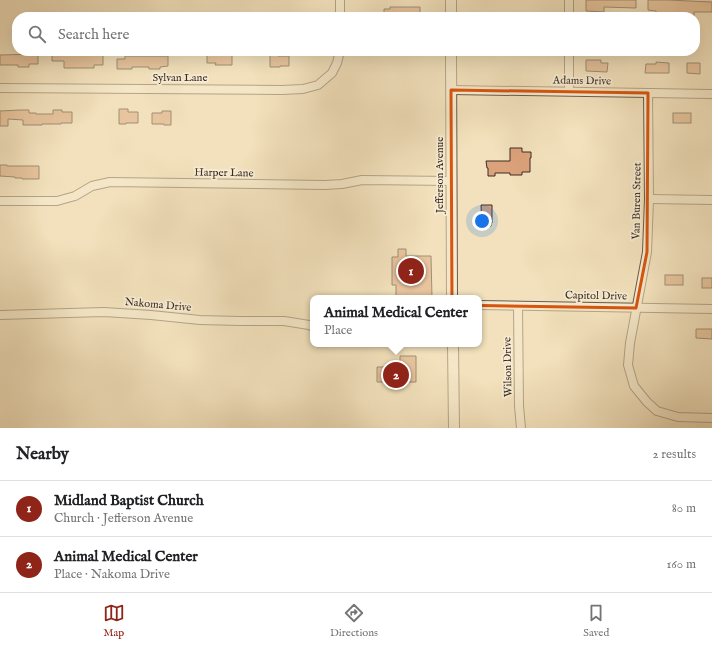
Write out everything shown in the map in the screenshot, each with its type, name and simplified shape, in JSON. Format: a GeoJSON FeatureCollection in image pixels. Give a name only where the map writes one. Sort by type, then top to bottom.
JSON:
{"type":"FeatureCollection","features":[{"type":"Feature","properties":{"kind":"street"},"geometry":{"type":"LineString","coordinates":[[340,0],[340,12]]}},
{"type":"Feature","properties":{"kind":"street"},"geometry":{"type":"LineString","coordinates":[[451,0],[451,12]]}},
{"type":"Feature","properties":{"kind":"street"},"geometry":{"type":"LineString","coordinates":[[569,12],[570,0]]}},
{"type":"Feature","properties":{"kind":"street","name":"Sylvan Lane"},"geometry":{"type":"LineString","coordinates":[[0,88],[303,89],[318,85],[332,73],[339,56]]}},
{"type":"Feature","properties":{"kind":"street","name":"Jefferson Avenue"},"geometry":{"type":"LineString","coordinates":[[451,56],[452,295]]}},
{"type":"Feature","properties":{"kind":"street"},"geometry":{"type":"LineString","coordinates":[[569,56],[569,91]]}},
{"type":"Feature","properties":{"kind":"street","name":"Adams Drive"},"geometry":{"type":"LineString","coordinates":[[451,90],[712,94]]}},
{"type":"Feature","properties":{"kind":"street","name":"Van Buren Street"},"geometry":{"type":"LineString","coordinates":[[648,93],[649,198],[647,252],[630,343],[628,365],[634,386],[647,402],[657,410],[678,417],[712,418]]}},
{"type":"Feature","properties":{"kind":"street","name":"Harper Lane"},"geometry":{"type":"LineString","coordinates":[[0,201],[57,201],[76,196],[92,186],[110,182],[326,185],[342,184],[362,180],[452,181]]}},
{"type":"Feature","properties":{"kind":"street"},"geometry":{"type":"LineString","coordinates":[[649,198],[712,200]]}},
{"type":"Feature","properties":{"kind":"street","name":"Capitol Drive"},"geometry":{"type":"LineString","coordinates":[[482,305],[712,309]]}},
{"type":"Feature","properties":{"kind":"street","name":"Wilson Drive"},"geometry":{"type":"LineString","coordinates":[[518,306],[519,406],[521,428]]}},
{"type":"Feature","properties":{"kind":"street","name":"Nakoma Drive"},"geometry":{"type":"LineString","coordinates":[[0,315],[104,312],[200,320],[284,320],[310,326]]}},
{"type":"Feature","properties":{"kind":"street"},"geometry":{"type":"LineString","coordinates":[[453,347],[454,428]]}},
{"type":"Feature","properties":{"kind":"highlighted area"},"geometry":{"type":"Polygon","coordinates":[[[451,90],[648,93],[647,252],[636,308],[452,305],[451,90]]]}},
{"type":"Feature","properties":{"kind":"building"},"geometry":{"type":"Polygon","coordinates":[[[586,0],[636,0],[636,8],[604,7],[604,12],[586,11],[586,0]]]}},
{"type":"Feature","properties":{"kind":"building"},"geometry":{"type":"Polygon","coordinates":[[[648,0],[712,2],[712,12],[656,12],[648,10],[648,0]]]}},
{"type":"Feature","properties":{"kind":"building"},"geometry":{"type":"Polygon","coordinates":[[[390,7],[420,7],[420,12],[384,12],[384,9],[390,9],[390,7]]]}},
{"type":"Feature","properties":{"kind":"building"},"geometry":{"type":"Polygon","coordinates":[[[0,55],[38,56],[38,64],[29,64],[29,67],[18,67],[18,65],[0,65],[0,55]]]}},
{"type":"Feature","properties":{"kind":"building"},"geometry":{"type":"Polygon","coordinates":[[[52,56],[103,56],[103,65],[94,65],[94,68],[64,68],[64,61],[52,61],[52,56]]]}},
{"type":"Feature","properties":{"kind":"building"},"geometry":{"type":"Polygon","coordinates":[[[125,56],[168,56],[168,66],[160,67],[160,69],[149,69],[149,67],[132,67],[132,69],[117,69],[117,59],[125,59],[125,56]]]}},
{"type":"Feature","properties":{"kind":"building"},"geometry":{"type":"Polygon","coordinates":[[[207,56],[232,56],[232,65],[215,65],[216,63],[207,63],[207,56]]]}},
{"type":"Feature","properties":{"kind":"building"},"geometry":{"type":"Polygon","coordinates":[[[270,56],[289,56],[289,66],[270,67],[270,56]]]}},
{"type":"Feature","properties":{"kind":"building"},"geometry":{"type":"Polygon","coordinates":[[[586,60],[601,60],[601,63],[608,63],[607,72],[586,71],[586,60]]]}},
{"type":"Feature","properties":{"kind":"building"},"geometry":{"type":"Polygon","coordinates":[[[656,62],[669,63],[669,73],[645,73],[646,64],[656,64],[656,62]]]}},
{"type":"Feature","properties":{"kind":"building"},"geometry":{"type":"Polygon","coordinates":[[[687,63],[700,63],[700,74],[687,73],[687,63]]]}},
{"type":"Feature","properties":{"kind":"building"},"geometry":{"type":"Polygon","coordinates":[[[119,109],[128,109],[128,112],[138,112],[138,123],[119,124],[119,109]]]}},
{"type":"Feature","properties":{"kind":"building"},"geometry":{"type":"Polygon","coordinates":[[[29,110],[29,113],[36,114],[53,114],[53,110],[72,112],[72,123],[23,125],[23,120],[8,119],[8,126],[0,126],[0,111],[29,110]]]}},
{"type":"Feature","properties":{"kind":"building"},"geometry":{"type":"Polygon","coordinates":[[[162,111],[171,111],[171,125],[152,124],[152,113],[162,113],[162,111]]]}},
{"type":"Feature","properties":{"kind":"building"},"geometry":{"type":"Polygon","coordinates":[[[673,113],[691,113],[691,123],[673,123],[673,113]]]}},
{"type":"Feature","properties":{"kind":"building"},"geometry":{"type":"Polygon","coordinates":[[[510,148],[522,148],[522,152],[531,152],[530,172],[522,172],[522,175],[495,173],[495,176],[488,176],[486,161],[510,161],[510,148]]]}},
{"type":"Feature","properties":{"kind":"building"},"geometry":{"type":"Polygon","coordinates":[[[0,165],[39,166],[39,179],[22,179],[0,176],[0,165]]]}},
{"type":"Feature","properties":{"kind":"building"},"geometry":{"type":"Polygon","coordinates":[[[481,205],[492,205],[491,226],[482,227],[481,205]]]}},
{"type":"Feature","properties":{"kind":"building"},"geometry":{"type":"Polygon","coordinates":[[[398,249],[406,249],[406,256],[431,256],[432,295],[396,295],[396,285],[392,285],[392,257],[398,257],[398,249]]]}},
{"type":"Feature","properties":{"kind":"building"},"geometry":{"type":"Polygon","coordinates":[[[665,275],[683,275],[683,285],[665,285],[665,275]]]}},
{"type":"Feature","properties":{"kind":"building"},"geometry":{"type":"Polygon","coordinates":[[[702,278],[712,278],[712,288],[702,288],[702,278]]]}},
{"type":"Feature","properties":{"kind":"building"},"geometry":{"type":"Polygon","coordinates":[[[696,329],[712,329],[712,339],[696,338],[696,329]]]}},
{"type":"Feature","properties":{"kind":"building"},"geometry":{"type":"Polygon","coordinates":[[[400,356],[416,356],[416,382],[377,382],[377,367],[400,367],[400,356]]]}},
{"type":"Feature","properties":{"kind":"place","name":"Midland Baptist Church"},"geometry":{"type":"Point","coordinates":[411,271]}},
{"type":"Feature","properties":{"kind":"place","name":"Animal Medical Center"},"geometry":{"type":"Point","coordinates":[396,375]}}]}
